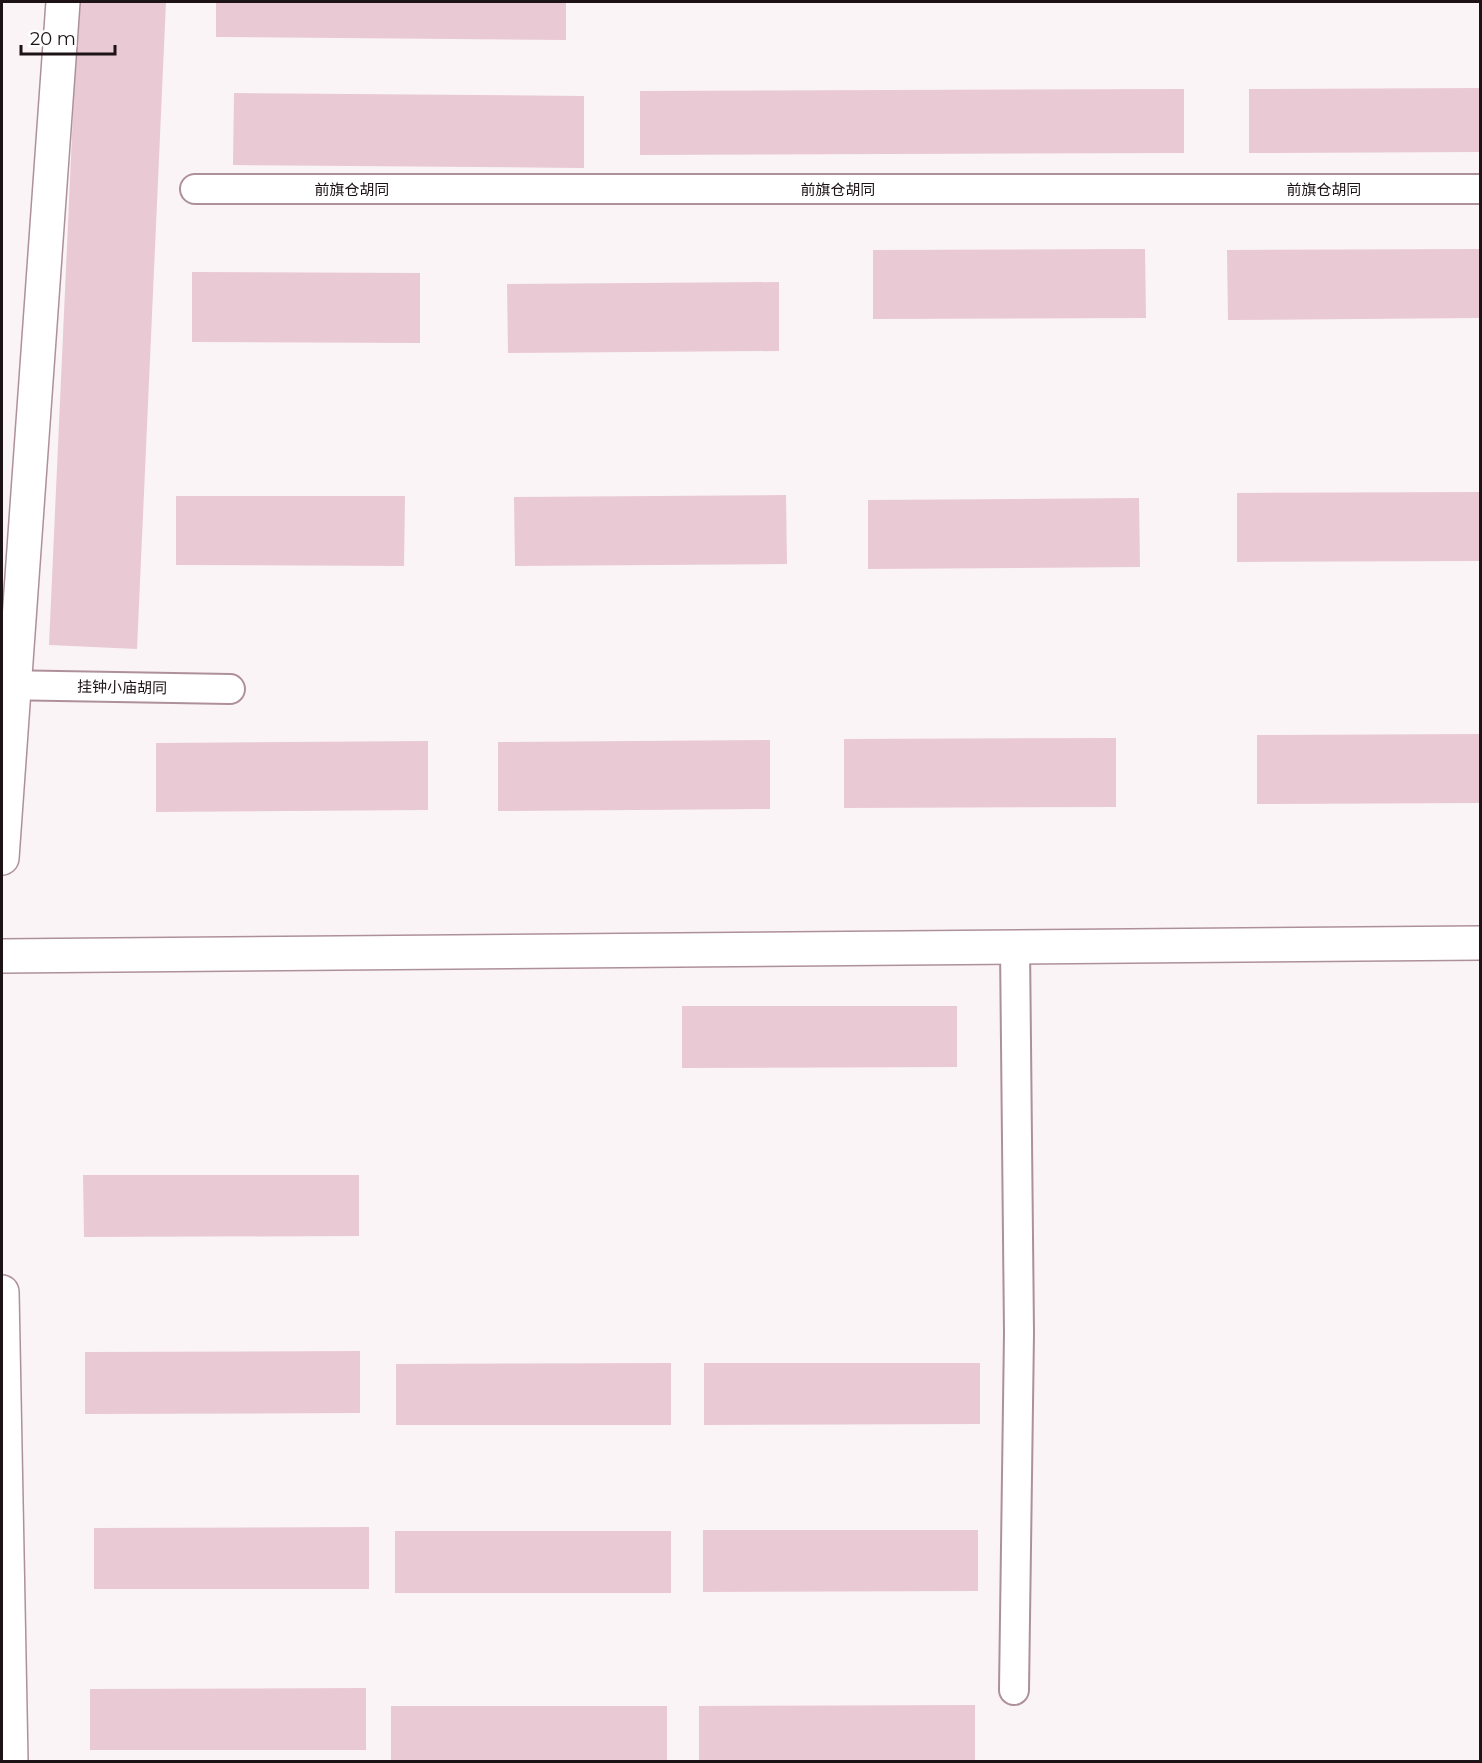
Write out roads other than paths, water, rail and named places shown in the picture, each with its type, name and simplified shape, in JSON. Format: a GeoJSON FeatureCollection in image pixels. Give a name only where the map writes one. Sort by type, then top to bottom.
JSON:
{"type":"FeatureCollection","features":[{"type":"Feature","properties":{"kind":"street"},"geometry":{"type":"LineString","coordinates":[[2,858],[8,685],[63,2]]}},
{"type":"Feature","properties":{"kind":"street","name":"前旗仓胡同"},"geometry":{"type":"LineString","coordinates":[[195,189],[1480,189]]}},
{"type":"Feature","properties":{"kind":"street","name":"挂钟小庙胡同"},"geometry":{"type":"LineString","coordinates":[[8,685],[230,689]]}},
{"type":"Feature","properties":{"kind":"street"},"geometry":{"type":"LineString","coordinates":[[2,956],[1480,943]]}},
{"type":"Feature","properties":{"kind":"street"},"geometry":{"type":"LineString","coordinates":[[1014,1690],[1018,1333],[1015,947]]}},
{"type":"Feature","properties":{"kind":"street"},"geometry":{"type":"LineString","coordinates":[[2,1292],[11,1761]]}}]}
